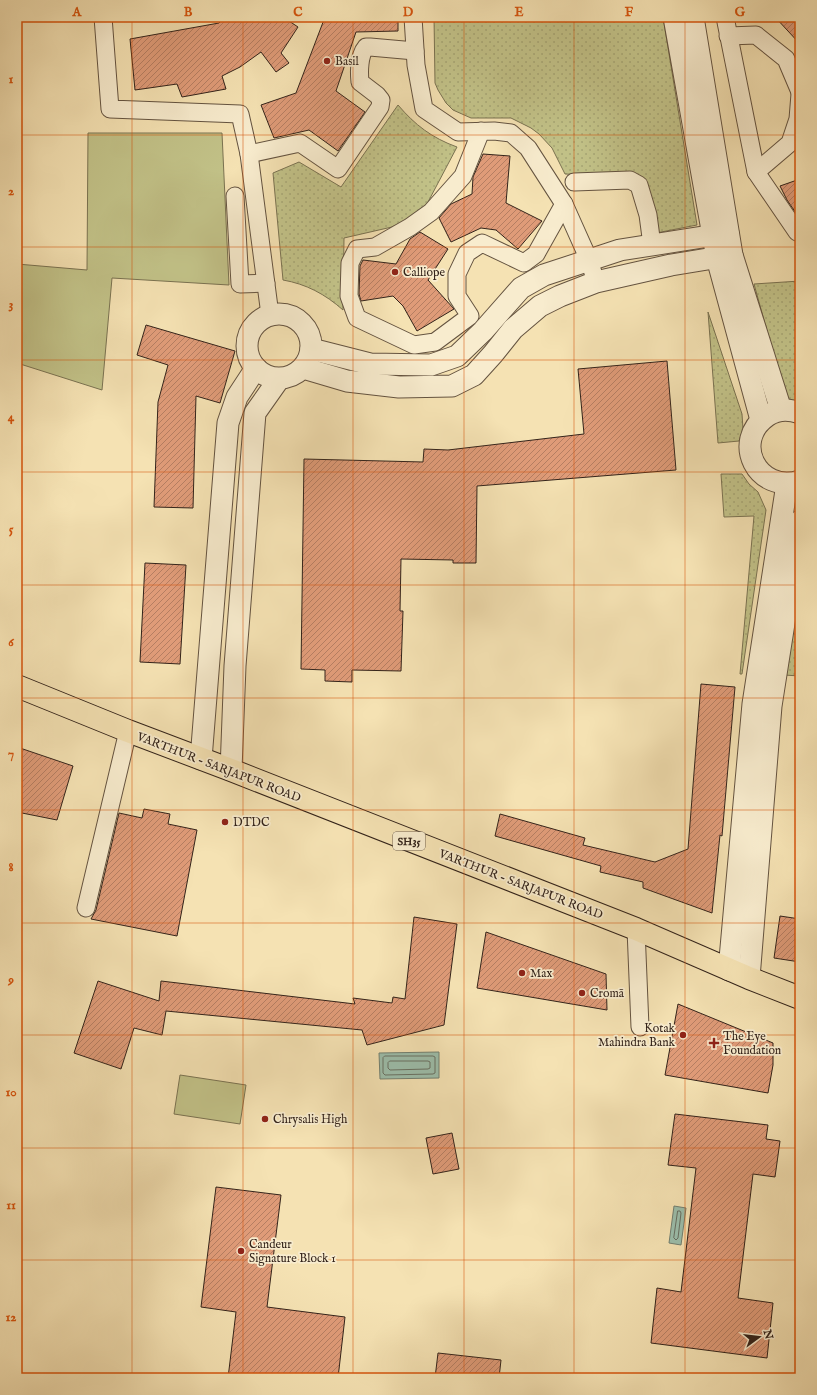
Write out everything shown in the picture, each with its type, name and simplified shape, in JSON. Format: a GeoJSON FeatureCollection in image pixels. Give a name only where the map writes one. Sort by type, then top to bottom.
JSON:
{"type":"FeatureCollection","features":[{"type":"Feature","properties":{"kind":"main road","name":"VARTHUR - SARJAPUR ROAD"},"geometry":{"type":"LineString","coordinates":[[17,686],[128,732],[231,770],[636,929],[729,970],[800,998]]}},
{"type":"Feature","properties":{"kind":"street"},"geometry":{"type":"LineString","coordinates":[[104,17],[110,109],[240,114],[249,154],[270,315]]}},
{"type":"Feature","properties":{"kind":"street"},"geometry":{"type":"LineString","coordinates":[[413,17],[416,65],[424,109],[458,132],[494,131],[511,133],[528,148],[564,204],[590,260],[596,282]]}},
{"type":"Feature","properties":{"kind":"street"},"geometry":{"type":"LineString","coordinates":[[674,17],[761,420]]}},
{"type":"Feature","properties":{"kind":"street"},"geometry":{"type":"LineString","coordinates":[[693,17],[721,234]]}},
{"type":"Feature","properties":{"kind":"street"},"geometry":{"type":"LineString","coordinates":[[725,17],[756,172],[796,232],[800,232]]}},
{"type":"Feature","properties":{"kind":"street"},"geometry":{"type":"LineString","coordinates":[[728,36],[756,35],[786,59],[800,93],[798,119],[790,143],[756,172]]}},
{"type":"Feature","properties":{"kind":"street"},"geometry":{"type":"LineString","coordinates":[[249,154],[300,143],[338,169],[380,107],[381,100],[360,82],[359,74],[362,51],[366,47],[415,51]]}},
{"type":"Feature","properties":{"kind":"street"},"geometry":{"type":"LineString","coordinates":[[481,131],[463,176],[431,212],[410,227],[375,247],[356,249],[350,263],[349,296],[358,318],[414,345],[436,342],[470,316],[457,296],[457,274],[467,253],[482,243],[524,263],[536,254],[564,204]]}},
{"type":"Feature","properties":{"kind":"street"},"geometry":{"type":"LineString","coordinates":[[574,182],[630,180],[639,185],[648,215],[652,245]]}},
{"type":"Feature","properties":{"kind":"street"},"geometry":{"type":"LineString","coordinates":[[235,196],[240,284],[266,283]]}},
{"type":"Feature","properties":{"kind":"street"},"geometry":{"type":"LineString","coordinates":[[311,349],[370,364],[431,365],[457,356],[483,332],[521,288],[544,275],[620,250],[721,234]]}},
{"type":"Feature","properties":{"kind":"street"},"geometry":{"type":"LineString","coordinates":[[303,368],[347,381],[399,386],[452,386],[474,375],[513,329],[540,306],[560,296],[596,282],[671,265],[725,256]]}},
{"type":"Feature","properties":{"kind":"street"},"geometry":{"type":"LineString","coordinates":[[725,256],[791,411],[771,413],[761,420],[755,428],[751,438],[750,448],[752,459],[756,468],[764,476],[782,484],[794,483],[753,704],[729,970]]}},
{"type":"Feature","properties":{"kind":"street"},"geometry":{"type":"LineString","coordinates":[[270,315],[288,315],[299,322],[308,332],[311,349],[307,362],[303,368],[292,376],[280,378],[266,376],[256,368],[249,357],[247,342],[250,333],[255,325],[270,315]]}},
{"type":"Feature","properties":{"kind":"street"},"geometry":{"type":"LineString","coordinates":[[201,759],[228,423],[237,397],[256,368]]}},
{"type":"Feature","properties":{"kind":"street"},"geometry":{"type":"LineString","coordinates":[[231,770],[234,666],[255,413],[280,378]]}},
{"type":"Feature","properties":{"kind":"street"},"geometry":{"type":"LineString","coordinates":[[749,978],[771,706],[800,521]]}},
{"type":"Feature","properties":{"kind":"street"},"geometry":{"type":"LineString","coordinates":[[208,663],[234,666]]}},
{"type":"Feature","properties":{"kind":"street"},"geometry":{"type":"LineString","coordinates":[[86,908],[128,732]]}},
{"type":"Feature","properties":{"kind":"street"},"geometry":{"type":"LineString","coordinates":[[636,929],[640,1027]]}},
{"type":"Feature","properties":{"kind":"green space"},"geometry":{"type":"Polygon","coordinates":[[[434,17],[663,17],[697,225],[656,233],[634,177],[565,174],[552,148],[531,128],[511,118],[471,118],[453,110],[446,103],[435,83],[434,17]]]}},
{"type":"Feature","properties":{"kind":"green space"},"geometry":{"type":"Polygon","coordinates":[[[398,105],[424,130],[457,147],[418,221],[344,238],[343,310],[315,290],[300,284],[283,280],[273,173],[299,162],[341,187],[398,105]]]}},
{"type":"Feature","properties":{"kind":"green space"},"geometry":{"type":"Polygon","coordinates":[[[88,133],[222,133],[229,285],[112,278],[102,390],[17,363],[17,264],[87,270],[88,133]]]}},
{"type":"Feature","properties":{"kind":"green space"},"geometry":{"type":"Polygon","coordinates":[[[800,281],[800,407],[787,398],[754,284],[800,281]]]}},
{"type":"Feature","properties":{"kind":"green space"},"geometry":{"type":"Polygon","coordinates":[[[708,312],[742,414],[743,429],[739,441],[718,443],[708,312]]]}},
{"type":"Feature","properties":{"kind":"green space"},"geometry":{"type":"Polygon","coordinates":[[[721,474],[742,474],[749,484],[758,492],[766,510],[742,674],[740,674],[754,516],[724,517],[721,474]]]}},
{"type":"Feature","properties":{"kind":"green space"},"geometry":{"type":"Polygon","coordinates":[[[800,573],[800,676],[784,675],[800,573]]]}},
{"type":"Feature","properties":{"kind":"green space"},"geometry":{"type":"Polygon","coordinates":[[[180,1075],[246,1085],[240,1124],[174,1114],[180,1075]]]}},
{"type":"Feature","properties":{"kind":"water"},"geometry":{"type":"Polygon","coordinates":[[[439,1052],[439,1078],[380,1079],[379,1053],[439,1052]]]}},
{"type":"Feature","properties":{"kind":"water"},"geometry":{"type":"Polygon","coordinates":[[[674,1206],[686,1208],[681,1245],[669,1243],[674,1206]]]}},
{"type":"Feature","properties":{"kind":"building"},"geometry":{"type":"Polygon","coordinates":[[[225,17],[283,17],[298,27],[281,53],[289,63],[276,72],[261,52],[240,67],[222,76],[226,89],[182,97],[177,84],[135,90],[130,39],[219,23],[225,17]]]}},
{"type":"Feature","properties":{"kind":"building","name":"Basil"},"geometry":{"type":"Polygon","coordinates":[[[325,17],[398,17],[398,31],[356,32],[336,91],[365,112],[338,151],[309,130],[274,138],[261,105],[296,93],[325,17]]]}},
{"type":"Feature","properties":{"kind":"building"},"geometry":{"type":"Polygon","coordinates":[[[775,17],[800,17],[800,44],[775,17]]]}},
{"type":"Feature","properties":{"kind":"building","name":"Calliope"},"geometry":{"type":"Polygon","coordinates":[[[483,154],[510,156],[506,203],[542,221],[518,249],[496,230],[481,228],[451,242],[439,218],[451,204],[472,194],[473,177],[483,154]]]}},
{"type":"Feature","properties":{"kind":"building"},"geometry":{"type":"Polygon","coordinates":[[[800,179],[800,219],[787,200],[780,186],[800,179]]]}},
{"type":"Feature","properties":{"kind":"building","name":"Calliope"},"geometry":{"type":"Polygon","coordinates":[[[420,232],[448,249],[428,280],[454,309],[417,331],[403,306],[393,296],[361,301],[359,294],[360,266],[363,260],[396,264],[410,239],[420,232]]]}},
{"type":"Feature","properties":{"kind":"building"},"geometry":{"type":"Polygon","coordinates":[[[146,325],[235,351],[220,403],[196,396],[193,508],[154,507],[158,402],[168,365],[137,355],[146,325]]]}},
{"type":"Feature","properties":{"kind":"building"},"geometry":{"type":"Polygon","coordinates":[[[667,361],[676,470],[477,486],[476,563],[453,563],[453,560],[401,559],[400,611],[403,611],[401,671],[352,670],[352,682],[325,681],[325,670],[301,669],[304,459],[423,462],[424,449],[448,450],[584,434],[578,369],[667,361]]]}},
{"type":"Feature","properties":{"kind":"building"},"geometry":{"type":"Polygon","coordinates":[[[145,563],[186,565],[180,664],[140,662],[145,563]]]}},
{"type":"Feature","properties":{"kind":"building"},"geometry":{"type":"Polygon","coordinates":[[[701,684],[735,687],[722,836],[720,835],[712,913],[643,888],[643,882],[600,872],[601,866],[495,836],[500,814],[585,838],[583,845],[655,862],[688,849],[701,684]]]}},
{"type":"Feature","properties":{"kind":"building"},"geometry":{"type":"Polygon","coordinates":[[[17,747],[73,766],[57,820],[17,812],[17,747]]]}},
{"type":"Feature","properties":{"kind":"building"},"geometry":{"type":"Polygon","coordinates":[[[144,809],[170,814],[168,824],[197,830],[177,936],[91,919],[96,910],[119,813],[142,818],[144,809]]]}},
{"type":"Feature","properties":{"kind":"building"},"geometry":{"type":"Polygon","coordinates":[[[780,916],[800,919],[800,962],[774,958],[780,916]]]}},
{"type":"Feature","properties":{"kind":"building"},"geometry":{"type":"Polygon","coordinates":[[[414,917],[457,924],[444,1025],[367,1045],[362,1030],[166,1011],[162,1035],[134,1028],[121,1069],[74,1053],[98,981],[159,1001],[161,981],[355,1004],[353,998],[392,1003],[393,997],[405,999],[414,917]]]}},
{"type":"Feature","properties":{"kind":"building"},"geometry":{"type":"Polygon","coordinates":[[[486,932],[606,974],[607,1010],[477,988],[486,932]]]}},
{"type":"Feature","properties":{"kind":"building"},"geometry":{"type":"Polygon","coordinates":[[[678,1004],[773,1043],[773,1065],[768,1093],[665,1075],[678,1004]]]}},
{"type":"Feature","properties":{"kind":"building"},"geometry":{"type":"Polygon","coordinates":[[[675,1114],[768,1125],[766,1139],[780,1141],[775,1177],[753,1174],[738,1298],[773,1303],[767,1358],[651,1343],[657,1288],[681,1292],[696,1168],[668,1165],[675,1114]]]}},
{"type":"Feature","properties":{"kind":"building"},"geometry":{"type":"Polygon","coordinates":[[[452,1133],[459,1169],[433,1174],[426,1138],[452,1133]]]}},
{"type":"Feature","properties":{"kind":"building","name":"Candeur Signature Block 1"},"geometry":{"type":"Polygon","coordinates":[[[216,1187],[281,1195],[267,1307],[345,1317],[338,1378],[228,1378],[236,1312],[201,1307],[216,1187]]]}},
{"type":"Feature","properties":{"kind":"building"},"geometry":{"type":"Polygon","coordinates":[[[438,1353],[501,1360],[499,1378],[435,1378],[438,1353]]]}},
{"type":"Feature","properties":{"kind":"place","name":"Basil"},"geometry":{"type":"Point","coordinates":[327,61]}},
{"type":"Feature","properties":{"kind":"place","name":"Calliope"},"geometry":{"type":"Point","coordinates":[395,272]}},
{"type":"Feature","properties":{"kind":"place","name":"DTDC"},"geometry":{"type":"Point","coordinates":[225,822]}},
{"type":"Feature","properties":{"kind":"place","name":"Max"},"geometry":{"type":"Point","coordinates":[522,973]}},
{"type":"Feature","properties":{"kind":"place","name":"Cromā"},"geometry":{"type":"Point","coordinates":[582,993]}},
{"type":"Feature","properties":{"kind":"place","name":"Kotak Mahindra Bank"},"geometry":{"type":"Point","coordinates":[683,1035]}},
{"type":"Feature","properties":{"kind":"place","name":"The Eye Foundation"},"geometry":{"type":"Point","coordinates":[714,1043]}},
{"type":"Feature","properties":{"kind":"place","name":"Chrysalis High"},"geometry":{"type":"Point","coordinates":[265,1119]}},
{"type":"Feature","properties":{"kind":"place","name":"Candeur Signature Block 1"},"geometry":{"type":"Point","coordinates":[241,1251]}}]}
